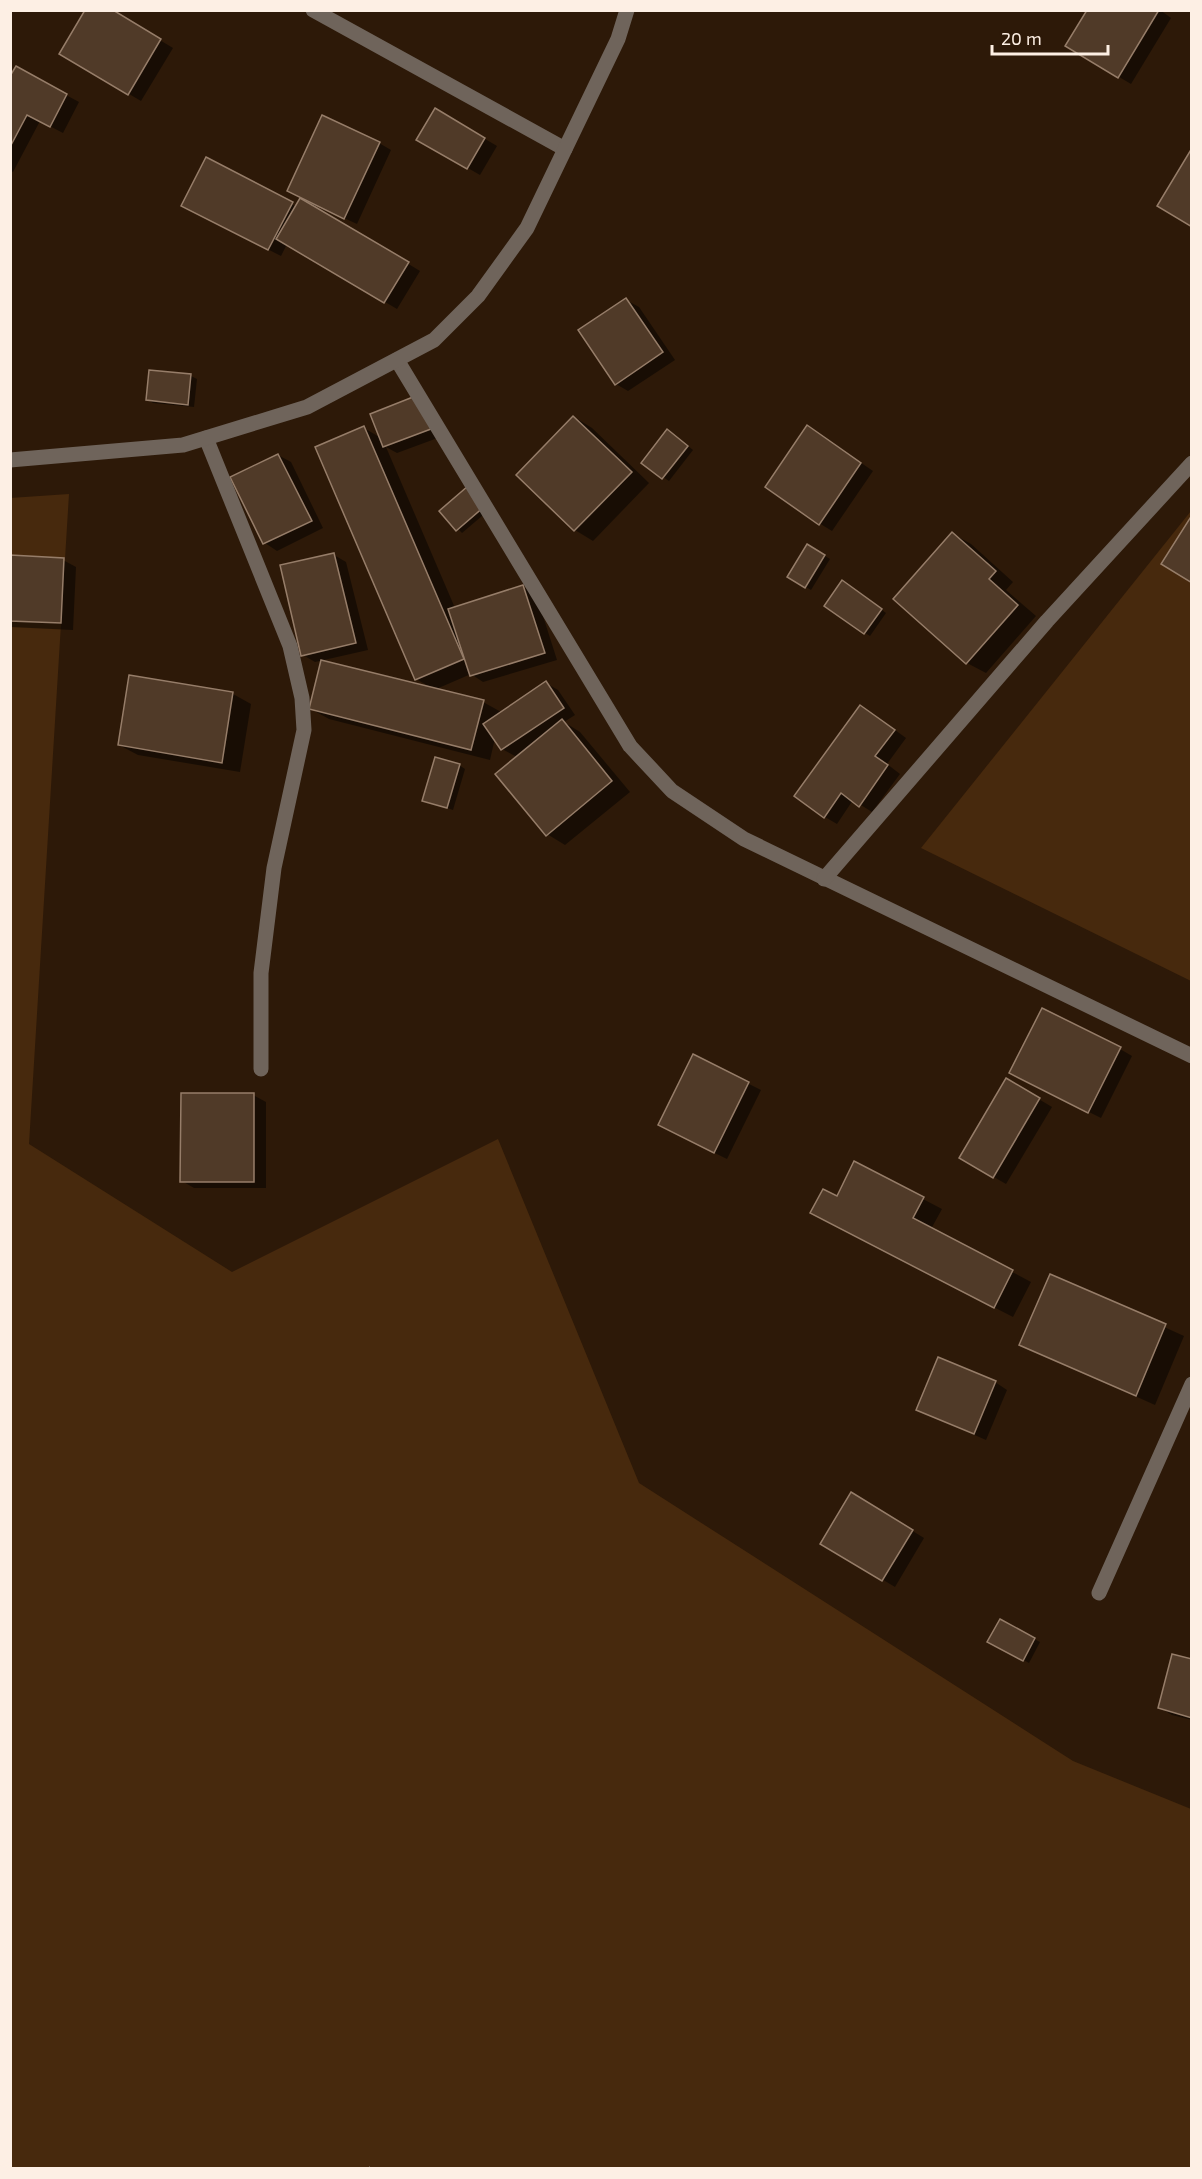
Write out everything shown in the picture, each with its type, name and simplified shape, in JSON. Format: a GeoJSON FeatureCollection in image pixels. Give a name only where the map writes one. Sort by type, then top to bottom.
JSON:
{"type":"FeatureCollection","features":[{"type":"Feature","properties":{"kind":"street"},"geometry":{"type":"LineString","coordinates":[[313,10],[565,149]]}},
{"type":"Feature","properties":{"kind":"street"},"geometry":{"type":"LineString","coordinates":[[10,460],[183,446],[307,407],[434,340],[478,296],[527,228],[618,39],[627,10]]}},
{"type":"Feature","properties":{"kind":"street"},"geometry":{"type":"LineString","coordinates":[[397,360],[630,746],[672,791],[744,839],[1191,1056]]}},
{"type":"Feature","properties":{"kind":"street"},"geometry":{"type":"LineString","coordinates":[[206,438],[291,646],[302,698],[304,730],[274,868],[261,973],[261,1069]]}},
{"type":"Feature","properties":{"kind":"street"},"geometry":{"type":"LineString","coordinates":[[824,879],[1047,621],[1191,463]]}},
{"type":"Feature","properties":{"kind":"street"},"geometry":{"type":"LineString","coordinates":[[1100,1593],[1191,1384]]}},
{"type":"Feature","properties":{"kind":"shaded area"},"geometry":{"type":"Polygon","coordinates":[[[69,494],[29,1144],[232,1272],[498,1139],[639,1483],[1073,1761],[1191,1809],[1192,2168],[11,2168],[10,498],[69,494]]]}},
{"type":"Feature","properties":{"kind":"shaded area"},"geometry":{"type":"Polygon","coordinates":[[[1191,511],[1191,981],[921,848],[1191,511]]]}},
{"type":"Feature","properties":{"kind":"building"},"geometry":{"type":"Polygon","coordinates":[[[85,10],[113,10],[161,39],[128,95],[59,54],[85,10]]]}},
{"type":"Feature","properties":{"kind":"building"},"geometry":{"type":"Polygon","coordinates":[[[1087,10],[1159,10],[1118,78],[1065,46],[1087,10]]]}},
{"type":"Feature","properties":{"kind":"building"},"geometry":{"type":"Polygon","coordinates":[[[16,66],[67,94],[50,127],[27,115],[10,147],[10,76],[16,66]]]}},
{"type":"Feature","properties":{"kind":"building"},"geometry":{"type":"Polygon","coordinates":[[[435,108],[485,138],[467,169],[416,140],[435,108]]]}},
{"type":"Feature","properties":{"kind":"building"},"geometry":{"type":"Polygon","coordinates":[[[322,115],[380,142],[344,219],[287,191],[322,115]]]}},
{"type":"Feature","properties":{"kind":"building"},"geometry":{"type":"Polygon","coordinates":[[[1192,148],[1192,227],[1157,206],[1192,148]]]}},
{"type":"Feature","properties":{"kind":"building"},"geometry":{"type":"Polygon","coordinates":[[[206,157],[293,202],[268,250],[181,206],[206,157]]]}},
{"type":"Feature","properties":{"kind":"building"},"geometry":{"type":"Polygon","coordinates":[[[300,198],[409,262],[384,303],[276,239],[300,198]]]}},
{"type":"Feature","properties":{"kind":"building"},"geometry":{"type":"Polygon","coordinates":[[[626,298],[663,352],[615,385],[578,330],[626,298]]]}},
{"type":"Feature","properties":{"kind":"building"},"geometry":{"type":"Polygon","coordinates":[[[149,370],[191,374],[188,405],[146,400],[149,370]]]}},
{"type":"Feature","properties":{"kind":"building"},"geometry":{"type":"Polygon","coordinates":[[[418,395],[431,429],[383,447],[370,414],[418,395]]]}},
{"type":"Feature","properties":{"kind":"building"},"geometry":{"type":"Polygon","coordinates":[[[573,416],[632,472],[574,531],[516,475],[573,416]]]}},
{"type":"Feature","properties":{"kind":"building"},"geometry":{"type":"Polygon","coordinates":[[[807,425],[861,463],[819,525],[765,487],[807,425]]]}},
{"type":"Feature","properties":{"kind":"building"},"geometry":{"type":"Polygon","coordinates":[[[364,426],[464,659],[415,680],[315,447],[364,426]]]}},
{"type":"Feature","properties":{"kind":"building"},"geometry":{"type":"Polygon","coordinates":[[[667,429],[688,446],[662,479],[641,463],[667,429]]]}},
{"type":"Feature","properties":{"kind":"building"},"geometry":{"type":"Polygon","coordinates":[[[278,454],[312,521],[263,544],[230,477],[278,454]]]}},
{"type":"Feature","properties":{"kind":"building"},"geometry":{"type":"Polygon","coordinates":[[[468,486],[485,506],[456,531],[439,511],[468,486]]]}},
{"type":"Feature","properties":{"kind":"building"},"geometry":{"type":"Polygon","coordinates":[[[1192,515],[1192,583],[1161,564],[1192,515]]]}},
{"type":"Feature","properties":{"kind":"building"},"geometry":{"type":"Polygon","coordinates":[[[952,532],[996,571],[989,579],[1018,605],[966,664],[893,599],[952,532]]]}},
{"type":"Feature","properties":{"kind":"building"},"geometry":{"type":"Polygon","coordinates":[[[807,544],[825,555],[805,588],[787,577],[807,544]]]}},
{"type":"Feature","properties":{"kind":"building"},"geometry":{"type":"Polygon","coordinates":[[[334,553],[356,643],[301,656],[280,565],[334,553]]]}},
{"type":"Feature","properties":{"kind":"building"},"geometry":{"type":"Polygon","coordinates":[[[10,555],[64,558],[61,623],[10,621],[10,555]]]}},
{"type":"Feature","properties":{"kind":"building"},"geometry":{"type":"Polygon","coordinates":[[[842,580],[882,609],[864,634],[824,606],[842,580]]]}},
{"type":"Feature","properties":{"kind":"building"},"geometry":{"type":"Polygon","coordinates":[[[523,585],[545,653],[470,676],[448,609],[523,585]]]}},
{"type":"Feature","properties":{"kind":"building"},"geometry":{"type":"Polygon","coordinates":[[[321,660],[484,700],[471,750],[309,709],[321,660]]]}},
{"type":"Feature","properties":{"kind":"building"},"geometry":{"type":"Polygon","coordinates":[[[129,675],[233,692],[222,763],[118,745],[129,675]]]}},
{"type":"Feature","properties":{"kind":"building"},"geometry":{"type":"Polygon","coordinates":[[[546,681],[564,708],[501,750],[483,724],[546,681]]]}},
{"type":"Feature","properties":{"kind":"building"},"geometry":{"type":"Polygon","coordinates":[[[860,705],[895,730],[875,756],[888,765],[859,807],[841,793],[824,818],[794,796],[860,705]]]}},
{"type":"Feature","properties":{"kind":"building"},"geometry":{"type":"Polygon","coordinates":[[[562,719],[612,781],[546,836],[495,774],[562,719]]]}},
{"type":"Feature","properties":{"kind":"building"},"geometry":{"type":"Polygon","coordinates":[[[435,757],[460,764],[447,808],[422,801],[435,757]]]}},
{"type":"Feature","properties":{"kind":"building"},"geometry":{"type":"Polygon","coordinates":[[[1042,1008],[1121,1047],[1088,1113],[1009,1073],[1042,1008]]]}},
{"type":"Feature","properties":{"kind":"building"},"geometry":{"type":"Polygon","coordinates":[[[693,1054],[749,1082],[714,1153],[658,1125],[693,1054]]]}},
{"type":"Feature","properties":{"kind":"building"},"geometry":{"type":"Polygon","coordinates":[[[1006,1078],[1040,1098],[993,1178],[959,1158],[1006,1078]]]}},
{"type":"Feature","properties":{"kind":"building"},"geometry":{"type":"Polygon","coordinates":[[[181,1093],[254,1093],[254,1182],[180,1182],[181,1093]]]}},
{"type":"Feature","properties":{"kind":"building"},"geometry":{"type":"Polygon","coordinates":[[[854,1161],[924,1197],[913,1218],[1013,1270],[994,1308],[810,1213],[823,1189],[837,1196],[854,1161]]]}},
{"type":"Feature","properties":{"kind":"building"},"geometry":{"type":"Polygon","coordinates":[[[1050,1274],[1166,1324],[1136,1396],[1019,1345],[1050,1274]]]}},
{"type":"Feature","properties":{"kind":"building"},"geometry":{"type":"Polygon","coordinates":[[[938,1357],[996,1381],[974,1434],[916,1410],[938,1357]]]}},
{"type":"Feature","properties":{"kind":"building"},"geometry":{"type":"Polygon","coordinates":[[[851,1492],[913,1530],[882,1581],[820,1544],[851,1492]]]}},
{"type":"Feature","properties":{"kind":"building"},"geometry":{"type":"Polygon","coordinates":[[[1000,1619],[1035,1638],[1023,1661],[987,1642],[1000,1619]]]}},
{"type":"Feature","properties":{"kind":"building"},"geometry":{"type":"Polygon","coordinates":[[[1172,1654],[1192,1659],[1192,1718],[1158,1708],[1172,1654]]]}}]}
